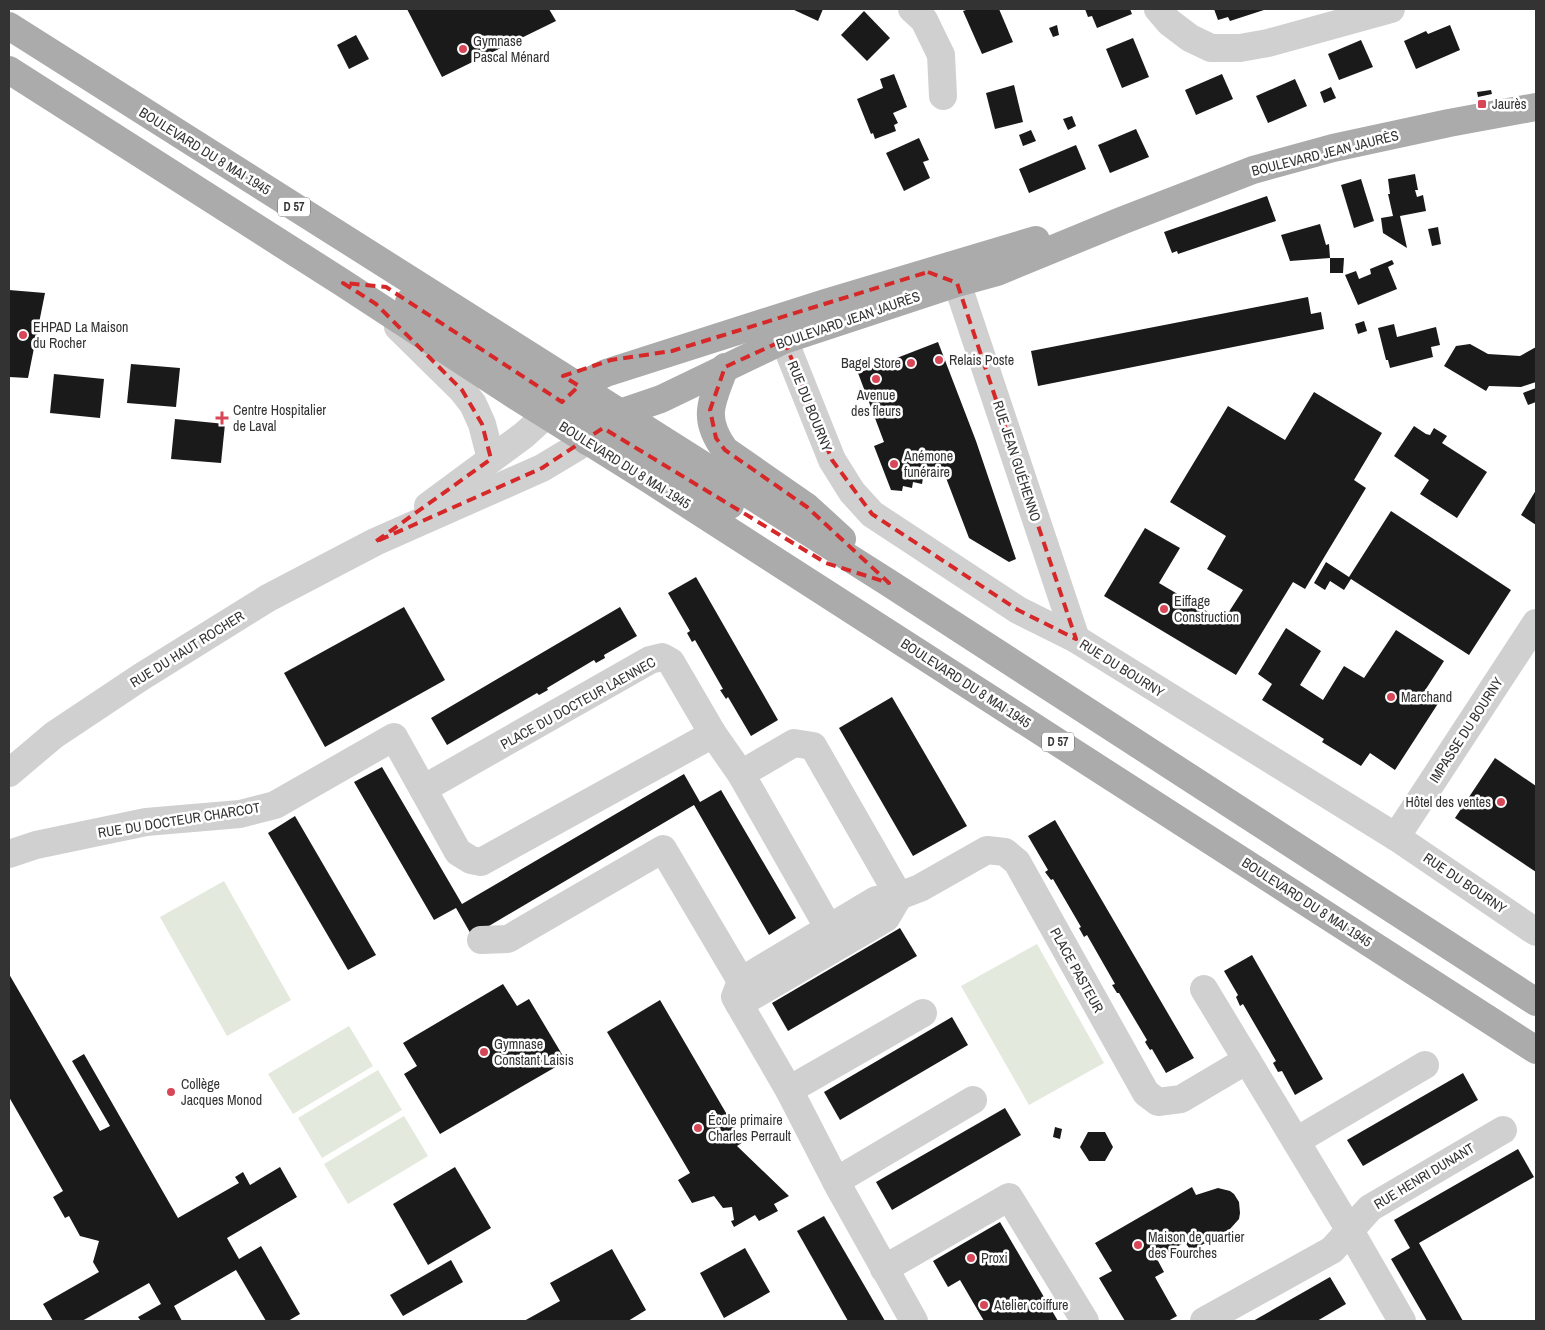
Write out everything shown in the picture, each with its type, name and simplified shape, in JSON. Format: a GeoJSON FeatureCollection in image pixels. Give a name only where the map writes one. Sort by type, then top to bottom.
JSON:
{"type":"FeatureCollection","features":[{"type":"Feature","properties":{"kind":"main road","name":"BOULEVARD DU 8 MAI 1945"},"geometry":{"type":"LineString","coordinates":[[9,26],[563,395],[603,427],[692,507],[1536,1050]]}},
{"type":"Feature","properties":{"kind":"main road","name":"BOULEVARD DU 8 MAI 1945"},"geometry":{"type":"LineString","coordinates":[[9,70],[376,304],[563,395],[603,427]]}},
{"type":"Feature","properties":{"kind":"main road","name":"BOULEVARD JEAN JAURÈS"},"geometry":{"type":"LineString","coordinates":[[603,427],[784,340],[997,272],[1253,170],[1334,148],[1449,123],[1536,107]]}},
{"type":"Feature","properties":{"kind":"main road","name":"BOULEVARD JEAN JAURÈS"},"geometry":{"type":"LineString","coordinates":[[563,395],[606,373],[672,351],[1076,228],[1121,221]]}},
{"type":"Feature","properties":{"kind":"main road"},"geometry":{"type":"LineString","coordinates":[[342,282],[386,287],[563,395]]}},
{"type":"Feature","properties":{"kind":"main road"},"geometry":{"type":"LineString","coordinates":[[672,351],[636,378],[603,427],[826,563],[889,583]]}},
{"type":"Feature","properties":{"kind":"main road"},"geometry":{"type":"LineString","coordinates":[[725,367],[710,410],[711,423],[716,438],[724,450],[807,507],[889,583],[1536,1002]]}},
{"type":"Feature","properties":{"kind":"street"},"geometry":{"type":"LineString","coordinates":[[912,9],[924,20],[942,56],[943,96]]}},
{"type":"Feature","properties":{"kind":"street"},"geometry":{"type":"LineString","coordinates":[[1158,9],[1169,22],[1190,38],[1211,48],[1240,48],[1268,43],[1392,9]]}},
{"type":"Feature","properties":{"kind":"street"},"geometry":{"type":"LineString","coordinates":[[928,272],[958,283]]}},
{"type":"Feature","properties":{"kind":"street","name":"RUE JEAN GUÉHENNO"},"geometry":{"type":"LineString","coordinates":[[958,283],[1076,639]]}},
{"type":"Feature","properties":{"kind":"street"},"geometry":{"type":"LineString","coordinates":[[376,304],[462,390],[473,404],[482,424],[491,459]]}},
{"type":"Feature","properties":{"kind":"street","name":"RUE DU BOURNY"},"geometry":{"type":"LineString","coordinates":[[784,340],[832,460],[852,492],[872,514],[1018,610],[1076,639],[1396,837],[1536,932]]}},
{"type":"Feature","properties":{"kind":"street","name":"RUE DU HAUT ROCHER"},"geometry":{"type":"LineString","coordinates":[[375,542],[453,488],[524,435],[563,395]]}},
{"type":"Feature","properties":{"kind":"street","name":"RUE DU HAUT ROCHER"},"geometry":{"type":"LineString","coordinates":[[9,773],[54,735],[141,677],[268,598],[375,542],[542,468],[603,427]]}},
{"type":"Feature","properties":{"kind":"street","name":"IMPASSE DU BOURNY"},"geometry":{"type":"LineString","coordinates":[[1396,837],[1536,623]]}},
{"type":"Feature","properties":{"kind":"street","name":"PLACE DU DOCTEUR LAENNEC"},"geometry":{"type":"LineString","coordinates":[[423,789],[650,660],[662,657],[671,662],[713,734],[741,774],[828,927]]}},
{"type":"Feature","properties":{"kind":"street"},"geometry":{"type":"LineString","coordinates":[[423,789],[458,852],[471,860],[481,862],[713,734]]}},
{"type":"Feature","properties":{"kind":"street","name":"RUE DU DOCTEUR CHARCOT"},"geometry":{"type":"LineString","coordinates":[[9,854],[36,845],[146,822],[240,814],[275,805],[394,737],[423,789]]}},
{"type":"Feature","properties":{"kind":"street"},"geometry":{"type":"LineString","coordinates":[[740,992],[886,918],[900,896],[813,746],[794,743],[741,774]]}},
{"type":"Feature","properties":{"kind":"street"},"geometry":{"type":"LineString","coordinates":[[481,940],[508,939],[663,849],[740,992],[836,1181],[914,1321]]}},
{"type":"Feature","properties":{"kind":"street","name":"PLACE PASTEUR"},"geometry":{"type":"LineString","coordinates":[[740,992],[828,927],[876,900],[900,896],[920,888],[987,850],[1005,852],[1017,862],[1146,1093],[1158,1102],[1181,1099],[1247,1060]]}},
{"type":"Feature","properties":{"kind":"street"},"geometry":{"type":"LineString","coordinates":[[1204,989],[1349,1229],[1402,1321]]}},
{"type":"Feature","properties":{"kind":"street"},"geometry":{"type":"LineString","coordinates":[[789,1090],[923,1013]]}},
{"type":"Feature","properties":{"kind":"street"},"geometry":{"type":"LineString","coordinates":[[1296,1141],[1425,1065]]}},
{"type":"Feature","properties":{"kind":"street"},"geometry":{"type":"LineString","coordinates":[[836,1181],[973,1100]]}},
{"type":"Feature","properties":{"kind":"street","name":"RUE HENRI DUNANT"},"geometry":{"type":"LineString","coordinates":[[1204,1321],[1332,1250],[1370,1208],[1503,1130]]}},
{"type":"Feature","properties":{"kind":"street"},"geometry":{"type":"LineString","coordinates":[[884,1269],[1009,1198],[1085,1321]]}},
{"type":"Feature","properties":{"kind":"highlighted area"},"geometry":{"type":"Polygon","coordinates":[[[928,272],[957,283],[1076,639],[1018,610],[872,514],[832,460],[784,340],[725,367],[710,410],[716,438],[725,450],[807,507],[889,583],[826,563],[603,428],[542,468],[375,542],[491,459],[482,424],[462,390],[376,304],[343,283],[386,287],[562,402],[579,386],[563,376],[611,360],[672,351],[928,272]]]}},
{"type":"Feature","properties":{"kind":"shaded area"},"geometry":{"type":"Polygon","coordinates":[[[224,881],[291,1000],[227,1036],[160,917],[224,881]]]}},
{"type":"Feature","properties":{"kind":"shaded area"},"geometry":{"type":"Polygon","coordinates":[[[1037,944],[1104,1063],[1029,1105],[961,986],[1037,944]]]}},
{"type":"Feature","properties":{"kind":"shaded area"},"geometry":{"type":"Polygon","coordinates":[[[349,1026],[373,1066],[293,1114],[268,1074],[349,1026]]]}},
{"type":"Feature","properties":{"kind":"shaded area"},"geometry":{"type":"Polygon","coordinates":[[[378,1070],[402,1110],[322,1158],[298,1118],[378,1070]]]}},
{"type":"Feature","properties":{"kind":"shaded area"},"geometry":{"type":"Polygon","coordinates":[[[404,1116],[428,1156],[348,1204],[324,1164],[404,1116]]]}},
{"type":"Feature","properties":{"kind":"building","name":"Gymnase Pascal Ménard"},"geometry":{"type":"Polygon","coordinates":[[[407,9],[549,9],[556,21],[442,77],[407,9]]]}},
{"type":"Feature","properties":{"kind":"building"},"geometry":{"type":"Polygon","coordinates":[[[792,9],[823,9],[818,21],[792,9]]]}},
{"type":"Feature","properties":{"kind":"building"},"geometry":{"type":"Polygon","coordinates":[[[969,9],[999,9],[1013,42],[982,54],[963,11],[969,9]]]}},
{"type":"Feature","properties":{"kind":"building"},"geometry":{"type":"Polygon","coordinates":[[[1085,9],[1130,9],[1132,14],[1097,28],[1092,16],[1088,17],[1085,9]]]}},
{"type":"Feature","properties":{"kind":"building"},"geometry":{"type":"Polygon","coordinates":[[[1214,9],[1267,9],[1230,21],[1228,17],[1218,20],[1214,9]]]}},
{"type":"Feature","properties":{"kind":"building"},"geometry":{"type":"Polygon","coordinates":[[[864,11],[890,38],[867,61],[841,35],[864,11]]]}},
{"type":"Feature","properties":{"kind":"building"},"geometry":{"type":"Polygon","coordinates":[[[1057,25],[1059,35],[1053,37],[1049,28],[1057,25]]]}},
{"type":"Feature","properties":{"kind":"building"},"geometry":{"type":"Polygon","coordinates":[[[1450,25],[1460,50],[1416,69],[1404,41],[1426,31],[1428,34],[1450,25]]]}},
{"type":"Feature","properties":{"kind":"building"},"geometry":{"type":"Polygon","coordinates":[[[356,35],[369,59],[349,69],[337,45],[356,35]]]}},
{"type":"Feature","properties":{"kind":"building"},"geometry":{"type":"Polygon","coordinates":[[[1133,38],[1149,77],[1122,88],[1106,49],[1133,38]]]}},
{"type":"Feature","properties":{"kind":"building"},"geometry":{"type":"Polygon","coordinates":[[[1361,40],[1373,67],[1339,80],[1328,54],[1361,40]]]}},
{"type":"Feature","properties":{"kind":"building"},"geometry":{"type":"Polygon","coordinates":[[[894,74],[907,107],[893,113],[898,123],[894,125],[896,131],[875,139],[873,133],[871,134],[857,99],[883,88],[880,79],[894,74]]]}},
{"type":"Feature","properties":{"kind":"building"},"geometry":{"type":"Polygon","coordinates":[[[1222,74],[1233,99],[1196,115],[1185,90],[1222,74]]]}},
{"type":"Feature","properties":{"kind":"building"},"geometry":{"type":"Polygon","coordinates":[[[1295,79],[1307,106],[1268,123],[1256,96],[1295,79]]]}},
{"type":"Feature","properties":{"kind":"building"},"geometry":{"type":"Polygon","coordinates":[[[1014,85],[1023,122],[995,129],[986,93],[1014,85]]]}},
{"type":"Feature","properties":{"kind":"building"},"geometry":{"type":"Polygon","coordinates":[[[1331,87],[1336,98],[1324,103],[1320,92],[1331,87]]]}},
{"type":"Feature","properties":{"kind":"building"},"geometry":{"type":"Polygon","coordinates":[[[1491,90],[1492,94],[1478,97],[1477,92],[1491,90]]]}},
{"type":"Feature","properties":{"kind":"building"},"geometry":{"type":"Polygon","coordinates":[[[1072,116],[1076,126],[1068,130],[1063,119],[1072,116]]]}},
{"type":"Feature","properties":{"kind":"building"},"geometry":{"type":"Polygon","coordinates":[[[1136,129],[1149,157],[1110,173],[1098,145],[1136,129]]]}},
{"type":"Feature","properties":{"kind":"building"},"geometry":{"type":"Polygon","coordinates":[[[1031,130],[1036,141],[1023,146],[1019,135],[1031,130]]]}},
{"type":"Feature","properties":{"kind":"building"},"geometry":{"type":"Polygon","coordinates":[[[919,138],[929,160],[923,162],[930,178],[904,191],[886,153],[919,138]]]}},
{"type":"Feature","properties":{"kind":"building"},"geometry":{"type":"Polygon","coordinates":[[[1076,145],[1086,169],[1029,193],[1019,169],[1076,145]]]}},
{"type":"Feature","properties":{"kind":"building"},"geometry":{"type":"Polygon","coordinates":[[[1415,174],[1418,190],[1415,190],[1417,197],[1423,195],[1426,211],[1400,216],[1407,248],[1383,233],[1381,218],[1393,216],[1388,194],[1390,194],[1388,179],[1415,174]]]}},
{"type":"Feature","properties":{"kind":"building"},"geometry":{"type":"Polygon","coordinates":[[[1361,179],[1374,221],[1354,228],[1341,185],[1361,179]]]}},
{"type":"Feature","properties":{"kind":"building"},"geometry":{"type":"Polygon","coordinates":[[[1267,196],[1276,221],[1178,254],[1177,251],[1172,253],[1164,232],[1267,196]]]}},
{"type":"Feature","properties":{"kind":"building"},"geometry":{"type":"Polygon","coordinates":[[[1320,224],[1326,245],[1329,244],[1330,258],[1290,261],[1281,235],[1320,224]]]}},
{"type":"Feature","properties":{"kind":"building"},"geometry":{"type":"Polygon","coordinates":[[[1438,227],[1441,244],[1432,246],[1428,229],[1438,227]]]}},
{"type":"Feature","properties":{"kind":"building"},"geometry":{"type":"Polygon","coordinates":[[[1330,258],[1344,258],[1343,273],[1330,273],[1330,258]]]}},
{"type":"Feature","properties":{"kind":"building"},"geometry":{"type":"Polygon","coordinates":[[[1392,260],[1394,264],[1388,267],[1397,289],[1358,305],[1345,275],[1356,271],[1359,279],[1371,274],[1370,269],[1392,260]]]}},
{"type":"Feature","properties":{"kind":"building","name":"EHPAD La Maison du Rocher"},"geometry":{"type":"Polygon","coordinates":[[[9,290],[45,293],[28,378],[9,377],[9,290]]]}},
{"type":"Feature","properties":{"kind":"building"},"geometry":{"type":"Polygon","coordinates":[[[1308,297],[1311,314],[1321,312],[1324,329],[1038,386],[1031,351],[1308,297]]]}},
{"type":"Feature","properties":{"kind":"building"},"geometry":{"type":"Polygon","coordinates":[[[1364,321],[1367,331],[1358,334],[1355,324],[1364,321]]]}},
{"type":"Feature","properties":{"kind":"building"},"geometry":{"type":"Polygon","coordinates":[[[1394,324],[1397,337],[1436,327],[1440,345],[1431,347],[1433,357],[1390,368],[1388,360],[1386,360],[1378,328],[1394,324]]]}},
{"type":"Feature","properties":{"kind":"building"},"geometry":{"type":"Polygon","coordinates":[[[938,342],[976,441],[1016,559],[1009,562],[969,538],[943,470],[923,478],[922,484],[913,482],[912,488],[903,486],[902,491],[891,490],[874,446],[884,442],[858,373],[938,342]]]}},
{"type":"Feature","properties":{"kind":"building"},"geometry":{"type":"Polygon","coordinates":[[[1470,344],[1488,354],[1520,356],[1536,347],[1536,382],[1521,387],[1489,386],[1486,391],[1444,366],[1456,346],[1470,344]]]}},
{"type":"Feature","properties":{"kind":"building"},"geometry":{"type":"Polygon","coordinates":[[[131,364],[180,368],[176,407],[127,403],[131,364]]]}},
{"type":"Feature","properties":{"kind":"building"},"geometry":{"type":"Polygon","coordinates":[[[54,374],[104,379],[100,418],[50,413],[54,374]]]}},
{"type":"Feature","properties":{"kind":"building"},"geometry":{"type":"Polygon","coordinates":[[[1536,388],[1536,402],[1528,405],[1523,393],[1536,388]]]}},
{"type":"Feature","properties":{"kind":"building"},"geometry":{"type":"Polygon","coordinates":[[[1314,392],[1382,433],[1354,480],[1366,488],[1305,589],[1293,582],[1236,675],[1104,596],[1145,528],[1180,548],[1159,583],[1223,621],[1243,590],[1207,569],[1226,536],[1170,502],[1228,406],[1285,440],[1314,392]]]}},
{"type":"Feature","properties":{"kind":"building"},"geometry":{"type":"Polygon","coordinates":[[[175,419],[225,424],[221,463],[171,459],[175,419]]]}},
{"type":"Feature","properties":{"kind":"building"},"geometry":{"type":"Polygon","coordinates":[[[1414,426],[1426,434],[1430,435],[1434,428],[1447,436],[1442,443],[1487,472],[1457,518],[1420,494],[1429,480],[1394,456],[1414,426]]]}},
{"type":"Feature","properties":{"kind":"building"},"geometry":{"type":"Polygon","coordinates":[[[1536,490],[1536,525],[1521,515],[1536,490]]]}},
{"type":"Feature","properties":{"kind":"building"},"geometry":{"type":"Polygon","coordinates":[[[1391,511],[1511,590],[1469,655],[1351,579],[1344,590],[1330,581],[1325,590],[1314,583],[1326,562],[1349,577],[1391,511]]]}},
{"type":"Feature","properties":{"kind":"building"},"geometry":{"type":"Polygon","coordinates":[[[696,577],[778,720],[751,736],[728,697],[726,699],[720,690],[723,689],[695,640],[692,642],[687,633],[690,631],[668,593],[696,577]]]}},
{"type":"Feature","properties":{"kind":"building"},"geometry":{"type":"Polygon","coordinates":[[[404,607],[445,680],[325,747],[284,673],[404,607]]]}},
{"type":"Feature","properties":{"kind":"building"},"geometry":{"type":"Polygon","coordinates":[[[620,607],[637,636],[604,655],[605,658],[596,663],[594,660],[547,688],[548,690],[539,695],[537,693],[447,745],[431,718],[620,607]]]}},
{"type":"Feature","properties":{"kind":"building","name":"Marchand"},"geometry":{"type":"Polygon","coordinates":[[[1286,628],[1321,651],[1300,685],[1323,700],[1344,666],[1364,678],[1396,630],[1444,661],[1424,692],[1439,702],[1395,770],[1370,753],[1361,766],[1322,742],[1324,739],[1262,700],[1272,684],[1258,674],[1286,628]]]}},
{"type":"Feature","properties":{"kind":"building"},"geometry":{"type":"Polygon","coordinates":[[[892,697],[967,826],[913,856],[839,728],[892,697]]]}},
{"type":"Feature","properties":{"kind":"building","name":"Hôtel des ventes"},"geometry":{"type":"Polygon","coordinates":[[[1495,758],[1536,786],[1536,872],[1455,818],[1495,758]]]}},
{"type":"Feature","properties":{"kind":"building"},"geometry":{"type":"Polygon","coordinates":[[[382,767],[462,904],[684,774],[700,802],[721,790],[796,918],[769,935],[694,805],[472,936],[456,908],[434,920],[354,782],[382,767]]]}},
{"type":"Feature","properties":{"kind":"building"},"geometry":{"type":"Polygon","coordinates":[[[295,816],[376,955],[348,970],[268,833],[295,816]]]}},
{"type":"Feature","properties":{"kind":"building"},"geometry":{"type":"Polygon","coordinates":[[[1055,820],[1194,1058],[1166,1073],[1152,1049],[1150,1050],[1145,1042],[1147,1040],[1119,993],[1117,993],[1112,985],[1115,984],[1087,935],[1084,937],[1079,928],[1081,927],[1053,879],[1051,880],[1045,872],[1048,870],[1028,836],[1055,820]]]}},
{"type":"Feature","properties":{"kind":"building"},"geometry":{"type":"Polygon","coordinates":[[[900,928],[917,956],[788,1031],[772,1003],[900,928]]]}},
{"type":"Feature","properties":{"kind":"building"},"geometry":{"type":"Polygon","coordinates":[[[1252,955],[1323,1079],[1295,1095],[1282,1071],[1278,1072],[1273,1063],[1276,1061],[1243,1004],[1240,1006],[1236,997],[1238,995],[1224,971],[1252,955]]]}},
{"type":"Feature","properties":{"kind":"building"},"geometry":{"type":"Polygon","coordinates":[[[9,974],[100,1131],[110,1126],[72,1061],[84,1054],[178,1218],[239,1183],[235,1177],[243,1172],[250,1185],[280,1167],[297,1197],[227,1238],[239,1259],[261,1246],[300,1314],[288,1321],[266,1321],[236,1270],[174,1306],[182,1321],[141,1321],[138,1317],[161,1304],[149,1283],[82,1321],[53,1321],[43,1304],[99,1272],[93,1262],[99,1241],[80,1236],[69,1216],[65,1218],[53,1197],[63,1191],[9,1097],[9,974]]]}},
{"type":"Feature","properties":{"kind":"building","name":"Gymnase Constant Laisis"},"geometry":{"type":"Polygon","coordinates":[[[503,984],[517,1006],[529,999],[566,1061],[440,1134],[404,1074],[417,1066],[403,1043],[503,984]]]}},
{"type":"Feature","properties":{"kind":"building"},"geometry":{"type":"Polygon","coordinates":[[[660,1000],[743,1142],[737,1146],[789,1196],[774,1204],[778,1211],[759,1221],[755,1215],[734,1227],[731,1221],[734,1220],[732,1207],[723,1208],[714,1196],[692,1203],[678,1180],[690,1173],[607,1032],[660,1000]]]}},
{"type":"Feature","properties":{"kind":"building"},"geometry":{"type":"Polygon","coordinates":[[[952,1017],[968,1045],[840,1120],[824,1092],[952,1017]]]}},
{"type":"Feature","properties":{"kind":"building"},"geometry":{"type":"Polygon","coordinates":[[[1463,1073],[1478,1100],[1363,1166],[1347,1140],[1463,1073]]]}},
{"type":"Feature","properties":{"kind":"building"},"geometry":{"type":"Polygon","coordinates":[[[1005,1108],[1021,1135],[892,1210],[876,1182],[1005,1108]]]}},
{"type":"Feature","properties":{"kind":"building"},"geometry":{"type":"Polygon","coordinates":[[[1055,1127],[1062,1129],[1060,1139],[1053,1137],[1055,1127]]]}},
{"type":"Feature","properties":{"kind":"building"},"geometry":{"type":"Polygon","coordinates":[[[1088,1132],[1105,1132],[1113,1147],[1105,1161],[1089,1161],[1080,1147],[1088,1132]]]}},
{"type":"Feature","properties":{"kind":"building"},"geometry":{"type":"Polygon","coordinates":[[[1518,1149],[1534,1177],[1419,1243],[1463,1321],[1427,1321],[1391,1259],[1410,1248],[1394,1220],[1518,1149]]]}},
{"type":"Feature","properties":{"kind":"building"},"geometry":{"type":"Polygon","coordinates":[[[455,1167],[491,1228],[428,1265],[393,1204],[455,1167]]]}},
{"type":"Feature","properties":{"kind":"building"},"geometry":{"type":"Polygon","coordinates":[[[1192,1187],[1196,1195],[1218,1188],[1230,1191],[1239,1202],[1239,1219],[1230,1229],[1191,1251],[1185,1242],[1157,1259],[1164,1272],[1155,1277],[1177,1316],[1168,1321],[1125,1321],[1099,1278],[1112,1271],[1095,1243],[1192,1187]]]}},
{"type":"Feature","properties":{"kind":"building"},"geometry":{"type":"Polygon","coordinates":[[[824,1216],[885,1321],[848,1321],[797,1231],[824,1216]]]}},
{"type":"Feature","properties":{"kind":"building"},"geometry":{"type":"Polygon","coordinates":[[[1000,1222],[1058,1321],[984,1321],[960,1280],[948,1287],[933,1261],[1000,1222]]]}},
{"type":"Feature","properties":{"kind":"building"},"geometry":{"type":"Polygon","coordinates":[[[745,1248],[770,1292],[724,1318],[700,1273],[745,1248]]]}},
{"type":"Feature","properties":{"kind":"building"},"geometry":{"type":"Polygon","coordinates":[[[612,1249],[646,1310],[628,1321],[524,1321],[560,1301],[550,1283],[612,1249]]]}},
{"type":"Feature","properties":{"kind":"building"},"geometry":{"type":"Polygon","coordinates":[[[451,1260],[463,1282],[403,1316],[390,1295],[451,1260]]]}},
{"type":"Feature","properties":{"kind":"building"},"geometry":{"type":"Polygon","coordinates":[[[1330,1277],[1346,1304],[1317,1321],[1253,1321],[1330,1277]]]}},
{"type":"Feature","properties":{"kind":"place","name":"Gymnase Pascal Ménard"},"geometry":{"type":"Point","coordinates":[463,49]}},
{"type":"Feature","properties":{"kind":"place","name":"Jaurès"},"geometry":{"type":"Point","coordinates":[1482,104]}},
{"type":"Feature","properties":{"kind":"place","name":"EHPAD La Maison du Rocher"},"geometry":{"type":"Point","coordinates":[23,335]}},
{"type":"Feature","properties":{"kind":"place","name":"Relais Poste"},"geometry":{"type":"Point","coordinates":[939,360]}},
{"type":"Feature","properties":{"kind":"place","name":"Bagel Store"},"geometry":{"type":"Point","coordinates":[911,363]}},
{"type":"Feature","properties":{"kind":"place","name":"Avenue des fleurs"},"geometry":{"type":"Point","coordinates":[876,379]}},
{"type":"Feature","properties":{"kind":"place","name":"Centre Hospitalier de Laval"},"geometry":{"type":"Point","coordinates":[222,418]}},
{"type":"Feature","properties":{"kind":"place","name":"Anémone funéraire"},"geometry":{"type":"Point","coordinates":[894,464]}},
{"type":"Feature","properties":{"kind":"place","name":"Eiffage Construction"},"geometry":{"type":"Point","coordinates":[1164,609]}},
{"type":"Feature","properties":{"kind":"place","name":"Marchand"},"geometry":{"type":"Point","coordinates":[1391,697]}},
{"type":"Feature","properties":{"kind":"place","name":"Hôtel des ventes"},"geometry":{"type":"Point","coordinates":[1501,802]}},
{"type":"Feature","properties":{"kind":"place","name":"Gymnase Constant Laisis"},"geometry":{"type":"Point","coordinates":[484,1052]}},
{"type":"Feature","properties":{"kind":"place","name":"Collège Jacques Monod"},"geometry":{"type":"Point","coordinates":[171,1092]}},
{"type":"Feature","properties":{"kind":"place","name":"École primaire Charles Perrault"},"geometry":{"type":"Point","coordinates":[698,1128]}},
{"type":"Feature","properties":{"kind":"place","name":"Maison de quartier des Fourches"},"geometry":{"type":"Point","coordinates":[1138,1245]}},
{"type":"Feature","properties":{"kind":"place","name":"Proxi"},"geometry":{"type":"Point","coordinates":[971,1258]}},
{"type":"Feature","properties":{"kind":"place","name":"Atelier coiffure"},"geometry":{"type":"Point","coordinates":[984,1305]}}]}
